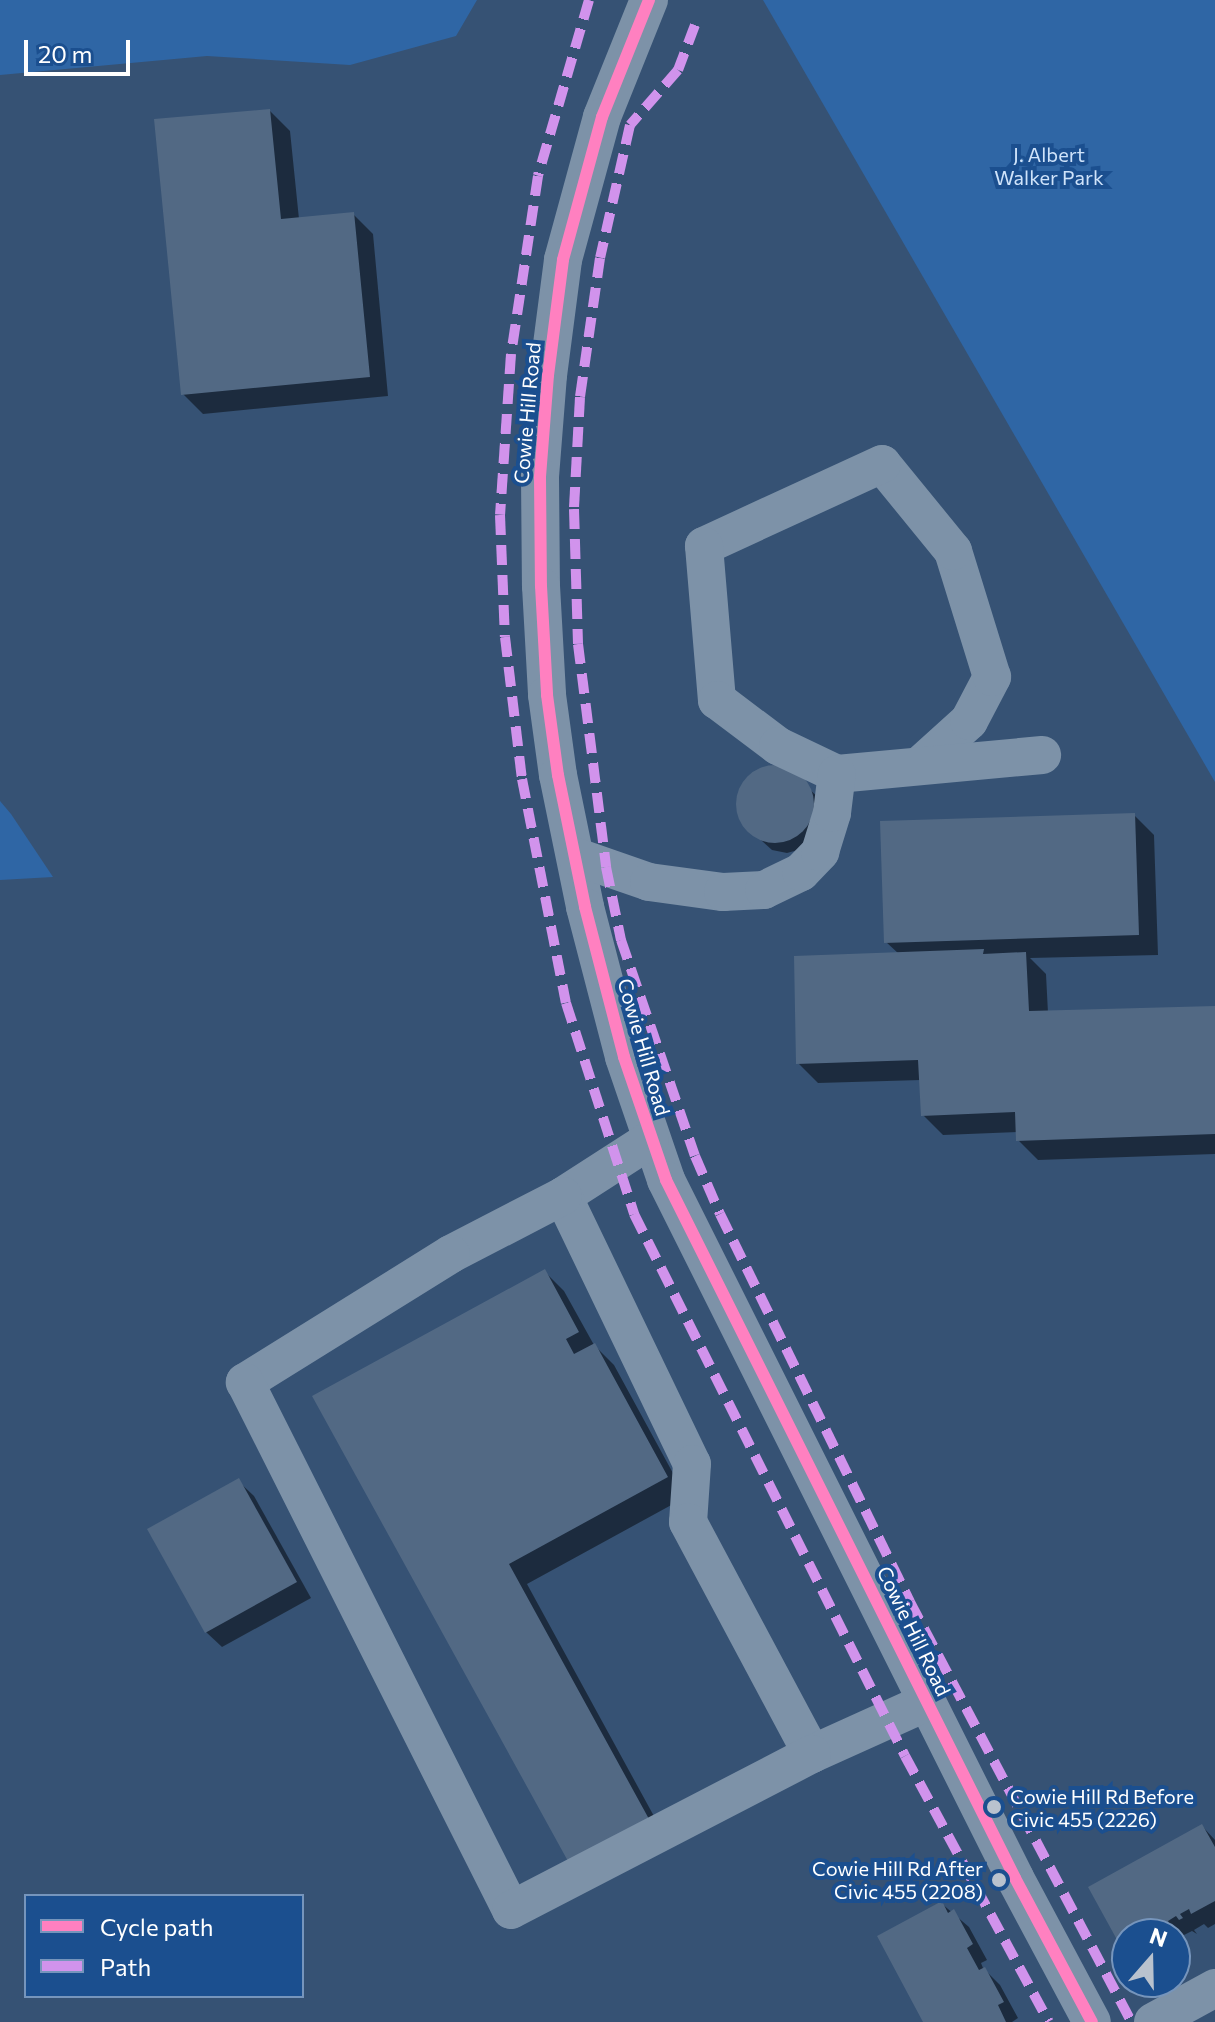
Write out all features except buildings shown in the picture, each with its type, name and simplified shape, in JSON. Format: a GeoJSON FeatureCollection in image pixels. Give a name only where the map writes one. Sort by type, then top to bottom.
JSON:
{"type":"FeatureCollection","features":[{"type":"Feature","properties":{"kind":"street","name":"Cowie Hill Road"},"geometry":{"type":"LineString","coordinates":[[649,0],[602,117],[563,260],[548,375],[540,477],[541,586],[547,695],[558,775],[588,922],[650,1140],[666,1180],[927,1702],[1092,2022]]}},
{"type":"Feature","properties":{"kind":"street"},"geometry":{"type":"LineString","coordinates":[[919,766],[969,721],[992,677],[953,551],[882,464],[704,546],[717,700],[778,746],[837,774],[1042,755]]}},
{"type":"Feature","properties":{"kind":"street"},"geometry":{"type":"LineString","coordinates":[[577,857],[649,882],[723,892],[764,890],[801,872],[820,852],[832,813],[837,774]]}},
{"type":"Feature","properties":{"kind":"street"},"geometry":{"type":"LineString","coordinates":[[650,1140],[563,1196],[451,1254],[245,1382],[511,1910],[812,1754],[927,1702]]}},
{"type":"Feature","properties":{"kind":"street"},"geometry":{"type":"LineString","coordinates":[[563,1196],[692,1464],[688,1522],[812,1754]]}},
{"type":"Feature","properties":{"kind":"street"},"geometry":{"type":"LineString","coordinates":[[1153,2022],[1215,1988]]}},
{"type":"Feature","properties":{"kind":"green space"},"geometry":{"type":"Polygon","coordinates":[[[0,0],[477,0],[456,36],[350,65],[207,56],[0,75],[0,0]]]}},
{"type":"Feature","properties":{"kind":"green space","name":"J. Albert Walker Park"},"geometry":{"type":"Polygon","coordinates":[[[763,0],[1215,0],[1215,782],[763,0]]]}},
{"type":"Feature","properties":{"kind":"green space"},"geometry":{"type":"Polygon","coordinates":[[[0,801],[11,814],[53,877],[0,880],[0,801]]]}},
{"type":"Feature","properties":{"kind":"marked path"},"geometry":{"type":"LineString","coordinates":[[589,0],[538,176],[511,354],[500,515],[505,637],[522,779],[566,1003],[634,1214],[905,1756],[1049,2022]]}},
{"type":"Feature","properties":{"kind":"marked path"},"geometry":{"type":"LineString","coordinates":[[695,25],[678,70],[630,125],[600,258],[580,397],[574,509],[578,644],[606,867],[621,940],[695,1156],[720,1214],[910,1602],[1131,2022]]}},
{"type":"Feature","properties":{"kind":"cycle path"},"geometry":{"type":"LineString","coordinates":[[649,0],[602,117],[563,260],[548,375],[540,477],[541,586],[547,695],[558,775],[585,907],[624,1057],[666,1180],[1015,1878],[1092,2022]]}},
{"type":"Feature","properties":{"kind":"place","name":"Cowie Hill Rd Before Civic 455 (2226)"},"geometry":{"type":"Point","coordinates":[994,1807]}},
{"type":"Feature","properties":{"kind":"place","name":"Cowie Hill Rd After Civic 455 (2208)"},"geometry":{"type":"Point","coordinates":[999,1880]}}]}
